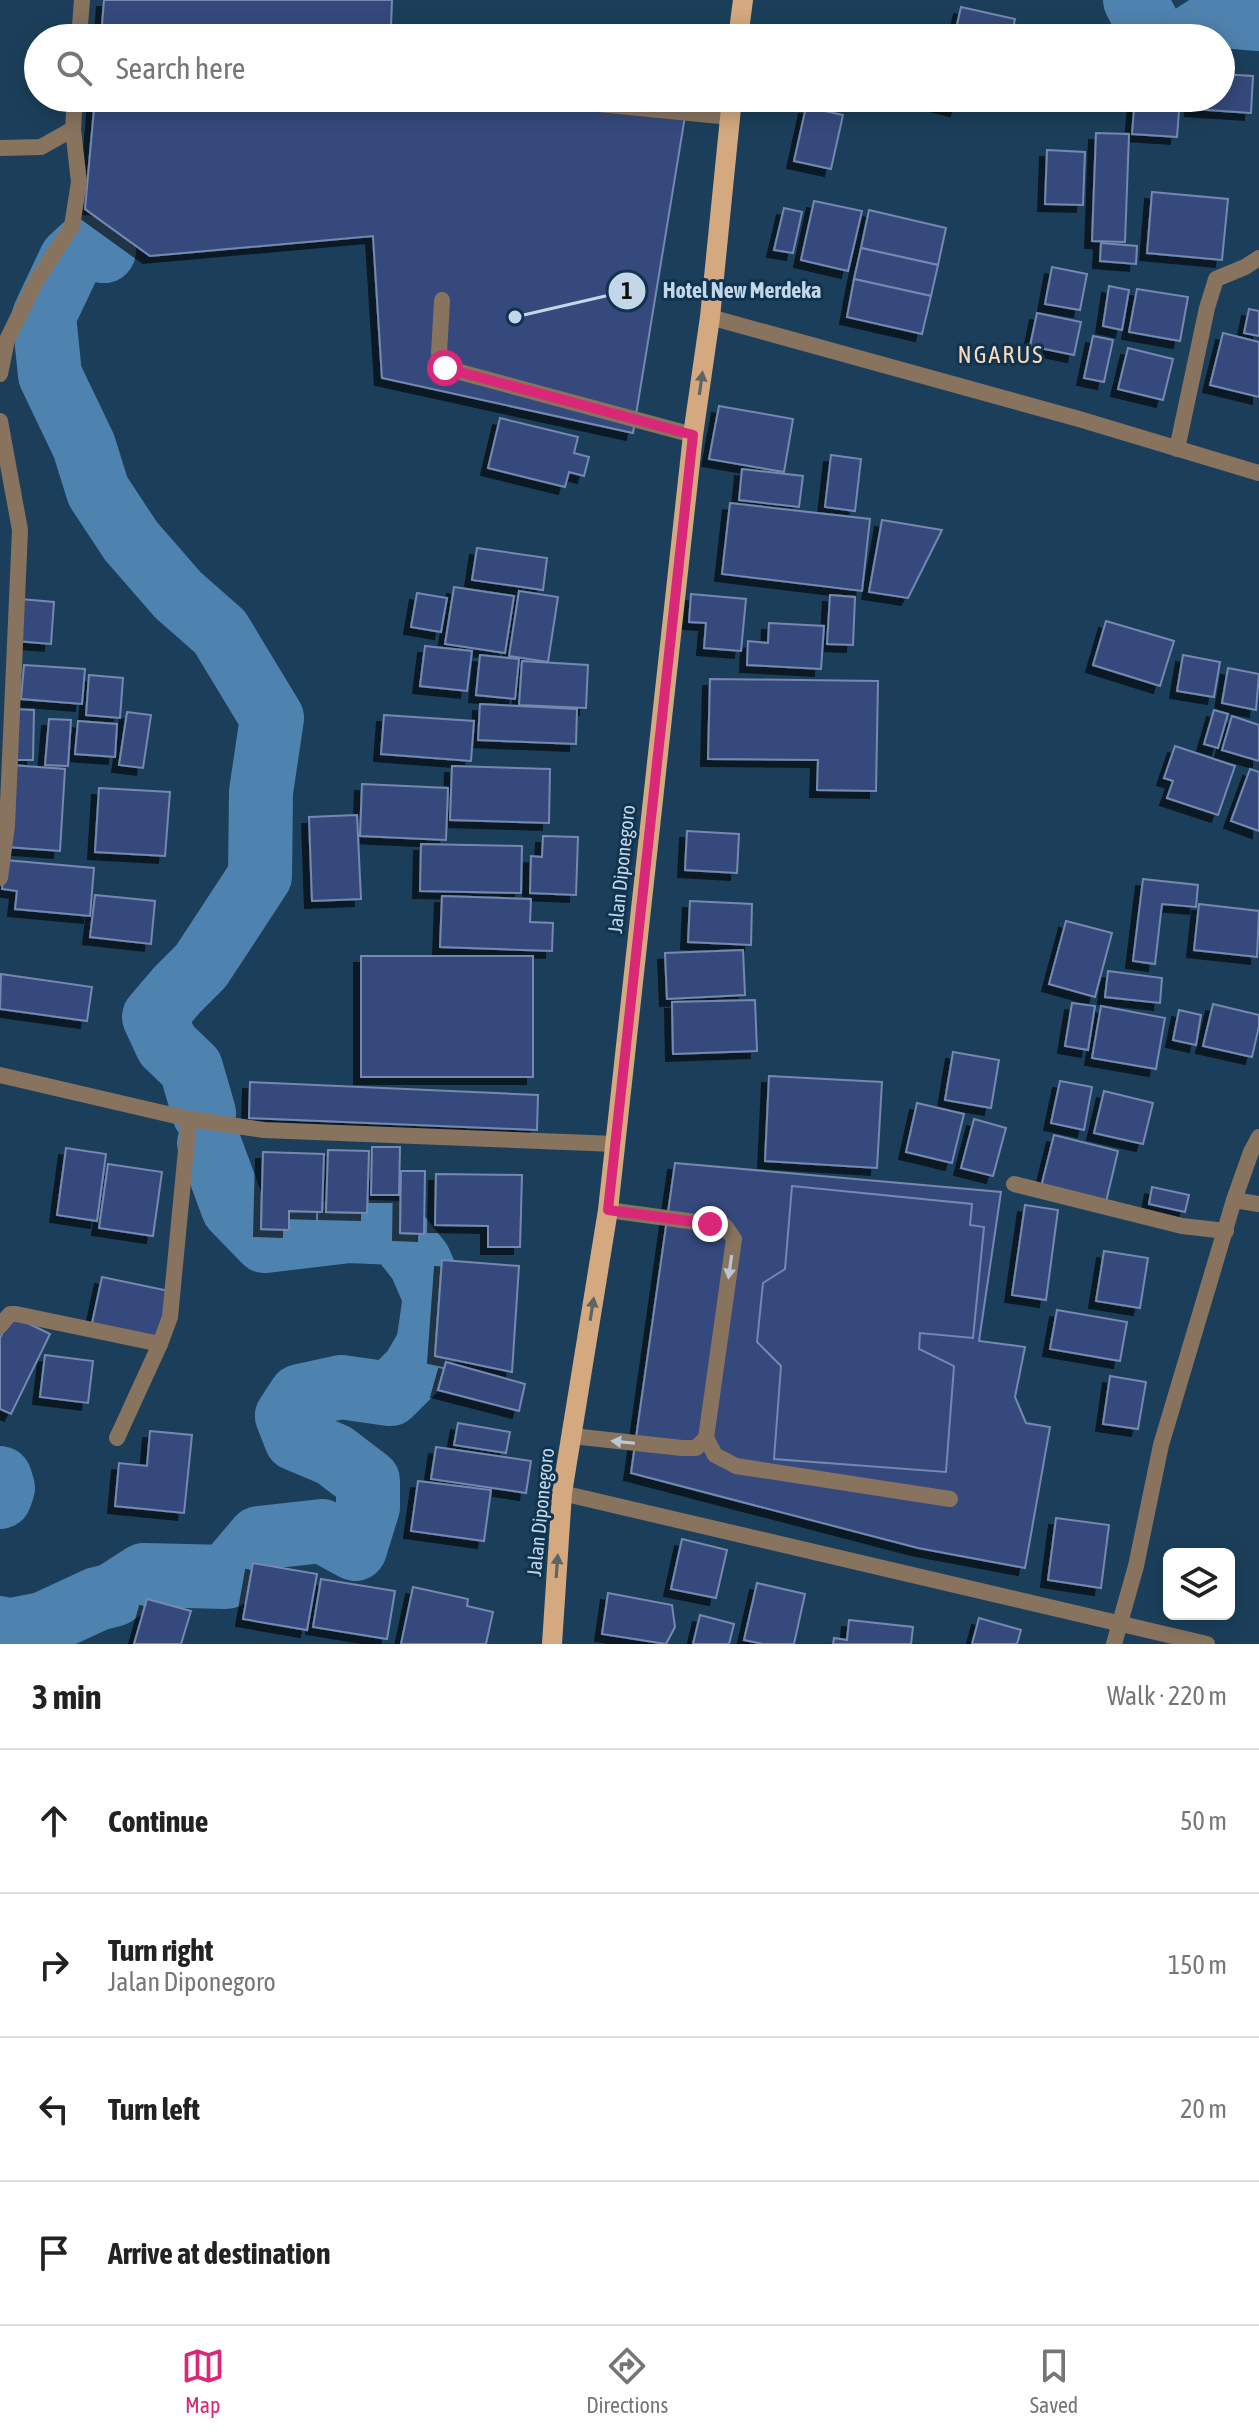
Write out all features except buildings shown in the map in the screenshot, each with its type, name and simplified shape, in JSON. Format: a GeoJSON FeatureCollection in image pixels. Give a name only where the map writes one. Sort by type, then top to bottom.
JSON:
{"type":"FeatureCollection","features":[{"type":"Feature","properties":{"kind":"main road"},"geometry":{"type":"LineString","coordinates":[[740,24],[743,0]]}},
{"type":"Feature","properties":{"kind":"main road","name":"Jalan Diponegoro"},"geometry":{"type":"LineString","coordinates":[[552,1644],[562,1493],[608,1210],[730,112]]}},
{"type":"Feature","properties":{"kind":"street"},"geometry":{"type":"LineString","coordinates":[[80,24],[82,0]]}},
{"type":"Feature","properties":{"kind":"street"},"geometry":{"type":"LineString","coordinates":[[0,374],[7,340],[35,283],[72,226],[79,182],[74,112]]}},
{"type":"Feature","properties":{"kind":"street"},"geometry":{"type":"LineString","coordinates":[[0,148],[41,147],[73,129]]}},
{"type":"Feature","properties":{"kind":"street"},"geometry":{"type":"LineString","coordinates":[[1177,449],[1216,279],[1259,258]]}},
{"type":"Feature","properties":{"kind":"street"},"geometry":{"type":"LineString","coordinates":[[442,300],[439,353],[445,368],[693,435]]}},
{"type":"Feature","properties":{"kind":"street"},"geometry":{"type":"LineString","coordinates":[[710,317],[1259,473]]}},
{"type":"Feature","properties":{"kind":"street"},"geometry":{"type":"LineString","coordinates":[[0,421],[20,530],[7,826],[0,878]]}},
{"type":"Feature","properties":{"kind":"street"},"geometry":{"type":"LineString","coordinates":[[0,1075],[189,1119],[264,1130],[615,1144]]}},
{"type":"Feature","properties":{"kind":"street"},"geometry":{"type":"LineString","coordinates":[[117,1438],[170,1317],[189,1119]]}},
{"type":"Feature","properties":{"kind":"street"},"geometry":{"type":"LineString","coordinates":[[1114,1644],[1121,1625],[1161,1445],[1234,1200],[1259,1137]]}},
{"type":"Feature","properties":{"kind":"street"},"geometry":{"type":"LineString","coordinates":[[1014,1184],[1182,1226],[1226,1231]]}},
{"type":"Feature","properties":{"kind":"street"},"geometry":{"type":"LineString","coordinates":[[1234,1200],[1259,1204]]}},
{"type":"Feature","properties":{"kind":"street"},"geometry":{"type":"LineString","coordinates":[[608,1210],[725,1226],[734,1239],[706,1438],[715,1455],[736,1466],[950,1499]]}},
{"type":"Feature","properties":{"kind":"street"},"geometry":{"type":"LineString","coordinates":[[0,1326],[10,1314],[16,1314],[160,1344]]}},
{"type":"Feature","properties":{"kind":"street"},"geometry":{"type":"LineString","coordinates":[[572,1436],[682,1448],[696,1448],[706,1438]]}},
{"type":"Feature","properties":{"kind":"street"},"geometry":{"type":"LineString","coordinates":[[562,1493],[1207,1644]]}},
{"type":"Feature","properties":{"kind":"waterway"},"geometry":{"type":"LineString","coordinates":[[1135,0],[1148,24]]}},
{"type":"Feature","properties":{"kind":"waterway"},"geometry":{"type":"LineString","coordinates":[[1211,24],[1224,16],[1259,19]]}},
{"type":"Feature","properties":{"kind":"waterway"},"geometry":{"type":"LineString","coordinates":[[104,251],[84,247],[71,259],[44,316],[50,375],[84,446],[98,491],[131,541],[178,595],[220,632],[272,718],[261,792],[260,876],[201,966],[154,1017],[167,1045],[191,1068],[204,1113]]}},
{"type":"Feature","properties":{"kind":"waterway"},"geometry":{"type":"LineString","coordinates":[[0,1628],[7,1631],[43,1624],[97,1599],[113,1595],[144,1575],[226,1577],[259,1538],[322,1531],[355,1549],[368,1507],[368,1481],[334,1455],[296,1439],[287,1416],[300,1396],[341,1387],[390,1394],[413,1371],[428,1345],[435,1297],[420,1262],[397,1233],[349,1231],[265,1241],[233,1208],[209,1143]]}},
{"type":"Feature","properties":{"kind":"waterway"},"geometry":{"type":"LineString","coordinates":[[0,1478],[3,1488],[0,1497]]}},
{"type":"Feature","properties":{"kind":"place","name":"Hotel New Merdeka"},"geometry":{"type":"Point","coordinates":[515,317]}},
{"type":"Feature","properties":{"kind":"district","name":"NGARUS"},"geometry":{"type":"Point","coordinates":[1001,354]}},
{"type":"Feature","properties":{"kind":"route"},"geometry":{"type":"LineString","coordinates":[[445,368],[693,435],[608,1210],[710,1224]]}}]}
